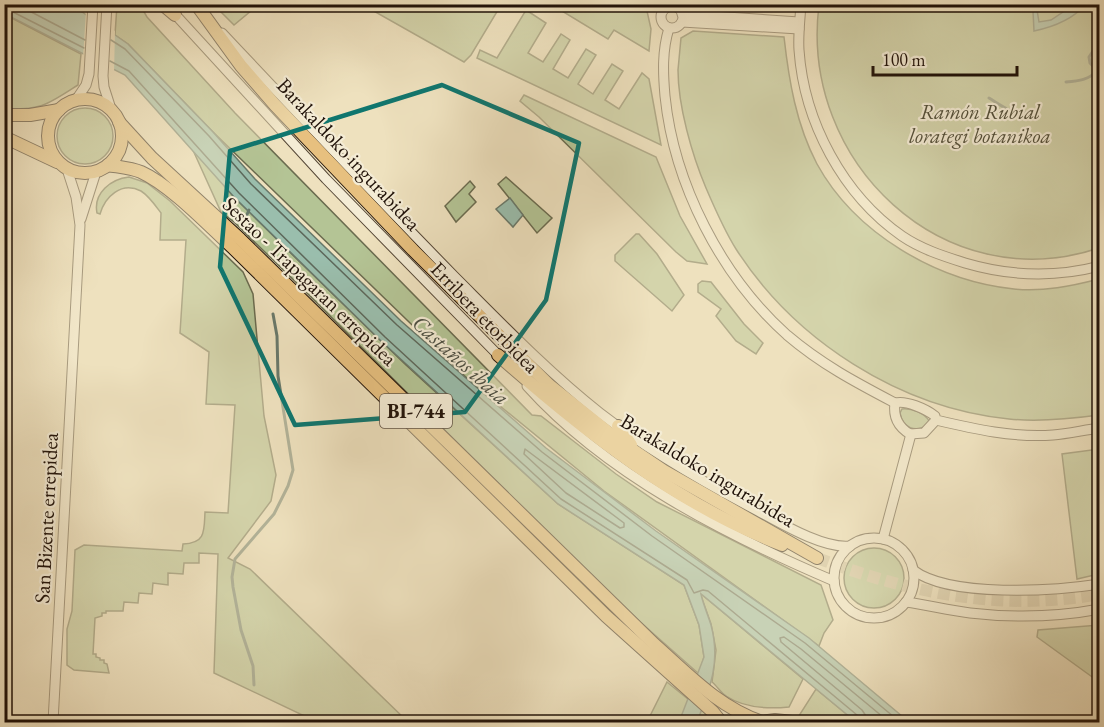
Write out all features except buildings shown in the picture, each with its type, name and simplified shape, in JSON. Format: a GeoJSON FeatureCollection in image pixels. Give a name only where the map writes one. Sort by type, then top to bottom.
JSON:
{"type":"FeatureCollection","features":[{"type":"Feature","properties":{"kind":"main road"},"geometry":{"type":"LineString","coordinates":[[162,4],[176,15]]}},
{"type":"Feature","properties":{"kind":"main road","name":"Barakaldoko ingurabidea"},"geometry":{"type":"LineString","coordinates":[[196,4],[241,66],[275,105],[413,250],[549,385],[637,453],[711,499],[818,558],[751,533],[636,466],[566,414],[498,355]]}},
{"type":"Feature","properties":{"kind":"main road"},"geometry":{"type":"LineString","coordinates":[[4,115],[30,115],[59,110],[76,100]]}},
{"type":"Feature","properties":{"kind":"main road","name":"BI-744"},"geometry":{"type":"LineString","coordinates":[[76,100],[96,101],[115,117]]}},
{"type":"Feature","properties":{"kind":"main road"},"geometry":{"type":"LineString","coordinates":[[59,110],[49,126],[48,136],[53,155],[63,166]]}},
{"type":"Feature","properties":{"kind":"main road"},"geometry":{"type":"LineString","coordinates":[[4,137],[63,166],[86,173],[96,172],[108,165],[119,150],[121,131],[115,117]]}},
{"type":"Feature","properties":{"kind":"main road","name":"Sestao - Trapagaran errepidea"},"geometry":{"type":"LineString","coordinates":[[115,117],[152,158],[249,247],[650,648]]}},
{"type":"Feature","properties":{"kind":"main road","name":"Sestao - Trapagaran errepidea"},"geometry":{"type":"LineString","coordinates":[[108,165],[142,173],[192,211],[650,648]]}},
{"type":"Feature","properties":{"kind":"main road"},"geometry":{"type":"LineString","coordinates":[[618,426],[637,453]]}},
{"type":"Feature","properties":{"kind":"main road","name":"BI-744"},"geometry":{"type":"LineString","coordinates":[[650,648],[718,712],[737,712],[761,722],[775,720],[792,723]]}},
{"type":"Feature","properties":{"kind":"street"},"geometry":{"type":"LineString","coordinates":[[76,100],[86,85],[89,74],[93,4]]}},
{"type":"Feature","properties":{"kind":"street"},"geometry":{"type":"LineString","coordinates":[[107,4],[103,76],[104,87],[115,117]]}},
{"type":"Feature","properties":{"kind":"street","name":"Erribera etorbidea"},"geometry":{"type":"LineString","coordinates":[[167,4],[326,179],[540,401],[569,427],[630,472],[715,524],[834,581]]}},
{"type":"Feature","properties":{"kind":"street","name":"Erribera etorbidea"},"geometry":{"type":"LineString","coordinates":[[196,4],[375,195],[506,328],[567,386],[618,426],[690,474],[770,517],[833,546],[850,546]]}},
{"type":"Feature","properties":{"kind":"street"},"geometry":{"type":"LineString","coordinates":[[801,4],[799,50],[807,97],[825,147],[839,170],[876,215],[903,236],[944,256],[986,269],[1010,274],[1044,274],[1100,266]]}},
{"type":"Feature","properties":{"kind":"street"},"geometry":{"type":"LineString","coordinates":[[669,28],[661,20],[664,9],[674,6],[682,18]]}},
{"type":"Feature","properties":{"kind":"street"},"geometry":{"type":"LineString","coordinates":[[682,18],[799,26]]}},
{"type":"Feature","properties":{"kind":"street"},"geometry":{"type":"LineString","coordinates":[[669,28],[677,27],[682,18]]}},
{"type":"Feature","properties":{"kind":"street"},"geometry":{"type":"LineString","coordinates":[[669,28],[663,65],[667,119],[676,159],[698,214],[755,303],[786,334],[838,373],[895,403],[904,402],[930,412],[936,420]]}},
{"type":"Feature","properties":{"kind":"street"},"geometry":{"type":"LineString","coordinates":[[63,166],[76,197],[80,225]]}},
{"type":"Feature","properties":{"kind":"street"},"geometry":{"type":"LineString","coordinates":[[80,225],[96,172]]}},
{"type":"Feature","properties":{"kind":"street","name":"San Bizente errepidea"},"geometry":{"type":"LineString","coordinates":[[53,723],[80,225]]}},
{"type":"Feature","properties":{"kind":"street"},"geometry":{"type":"LineString","coordinates":[[895,403],[896,420],[911,434],[924,432],[936,420]]}},
{"type":"Feature","properties":{"kind":"street"},"geometry":{"type":"LineString","coordinates":[[936,420],[998,433],[1053,435],[1100,428]]}},
{"type":"Feature","properties":{"kind":"street"},"geometry":{"type":"LineString","coordinates":[[883,539],[911,434]]}},
{"type":"Feature","properties":{"kind":"street"},"geometry":{"type":"LineString","coordinates":[[866,539],[883,539],[907,556],[913,570],[913,581],[906,602],[888,615],[875,618],[861,616],[849,610],[840,600],[834,581],[838,561],[850,546],[866,539]]}},
{"type":"Feature","properties":{"kind":"street"},"geometry":{"type":"LineString","coordinates":[[913,570],[922,578],[993,589],[1045,590],[1100,584]]}},
{"type":"Feature","properties":{"kind":"street"},"geometry":{"type":"LineString","coordinates":[[906,602],[971,613],[1010,616],[1046,616],[1100,609]]}},
{"type":"Feature","properties":{"kind":"highlighted area"},"geometry":{"type":"Polygon","coordinates":[[[442,85],[579,143],[546,300],[465,412],[295,425],[220,267],[230,151],[442,85]]]}},
{"type":"Feature","properties":{"kind":"green space"},"geometry":{"type":"Polygon","coordinates":[[[117,5],[140,5],[147,17],[235,113],[532,415],[541,416],[616,474],[657,502],[821,585],[833,620],[819,646],[604,491],[473,384],[213,132],[128,44],[115,35],[117,5]]]}},
{"type":"Feature","properties":{"kind":"green space"},"geometry":{"type":"Polygon","coordinates":[[[214,5],[258,5],[234,25],[214,5]]]}},
{"type":"Feature","properties":{"kind":"green space"},"geometry":{"type":"Polygon","coordinates":[[[363,5],[501,5],[471,55],[464,62],[363,5]]]}},
{"type":"Feature","properties":{"kind":"green space"},"geometry":{"type":"Polygon","coordinates":[[[552,5],[636,5],[647,11],[651,29],[649,51],[614,30],[608,39],[552,5]]]}},
{"type":"Feature","properties":{"kind":"green space","name":"Ramón Rubial lorategi botanikoa"},"geometry":{"type":"Polygon","coordinates":[[[819,5],[1099,5],[1099,248],[1042,259],[987,254],[937,235],[893,205],[858,165],[833,117],[819,63],[819,5]]]}},
{"type":"Feature","properties":{"kind":"green space"},"geometry":{"type":"Polygon","coordinates":[[[526,10],[546,23],[528,53],[543,62],[561,34],[570,40],[553,69],[568,78],[586,49],[596,55],[578,84],[593,94],[612,64],[623,71],[605,100],[619,109],[642,73],[649,79],[661,145],[477,58],[480,50],[497,58],[526,10]]]}},
{"type":"Feature","properties":{"kind":"green space"},"geometry":{"type":"Polygon","coordinates":[[[4,14],[81,54],[78,85],[44,105],[5,109],[4,14]]]}},
{"type":"Feature","properties":{"kind":"green space"},"geometry":{"type":"Polygon","coordinates":[[[693,31],[784,37],[794,102],[817,164],[833,189],[853,212],[875,232],[900,249],[956,276],[1014,289],[1057,288],[1099,279],[1099,415],[1054,420],[1009,419],[968,412],[929,401],[890,385],[854,364],[788,313],[760,282],[736,249],[716,212],[696,161],[683,114],[678,70],[681,38],[693,31]]]}},
{"type":"Feature","properties":{"kind":"green space"},"geometry":{"type":"Polygon","coordinates":[[[524,95],[656,157],[680,216],[707,264],[687,261],[676,252],[520,101],[524,95]]]}},
{"type":"Feature","properties":{"kind":"green space"},"geometry":{"type":"Polygon","coordinates":[[[80,108],[90,108],[105,116],[111,125],[113,136],[111,147],[105,156],[90,164],[80,164],[69,159],[62,152],[57,141],[57,131],[62,120],[69,113],[80,108]]]}},
{"type":"Feature","properties":{"kind":"green space"},"geometry":{"type":"Polygon","coordinates":[[[192,148],[234,197],[302,264],[406,365],[558,504],[684,585],[699,625],[704,657],[699,674],[612,597],[304,290],[221,212],[192,148]]]}},
{"type":"Feature","properties":{"kind":"green space"},"geometry":{"type":"Polygon","coordinates":[[[129,177],[147,183],[170,201],[243,272],[253,294],[264,416],[276,475],[271,501],[228,558],[250,569],[408,722],[317,722],[214,673],[218,554],[199,553],[199,563],[184,563],[183,574],[168,573],[168,585],[153,583],[152,594],[139,593],[138,603],[124,602],[123,611],[106,611],[102,613],[102,616],[95,618],[93,654],[96,654],[100,660],[104,660],[109,673],[74,670],[67,665],[67,629],[72,611],[75,550],[84,545],[182,551],[183,544],[196,541],[202,535],[205,512],[228,513],[235,405],[206,404],[209,352],[180,333],[186,240],[160,240],[161,213],[147,195],[134,188],[115,192],[106,202],[100,214],[97,213],[98,199],[105,188],[122,178],[129,177]]]}},
{"type":"Feature","properties":{"kind":"green space"},"geometry":{"type":"Polygon","coordinates":[[[506,177],[552,218],[537,233],[498,184],[506,177]]]}},
{"type":"Feature","properties":{"kind":"green space"},"geometry":{"type":"Polygon","coordinates":[[[470,181],[475,187],[469,194],[476,202],[456,222],[445,206],[470,181]]]}},
{"type":"Feature","properties":{"kind":"green space"},"geometry":{"type":"Polygon","coordinates":[[[636,234],[639,234],[657,254],[684,295],[672,311],[615,261],[615,255],[636,234]]]}},
{"type":"Feature","properties":{"kind":"green space"},"geometry":{"type":"Polygon","coordinates":[[[702,281],[711,282],[744,324],[763,343],[756,354],[736,341],[716,316],[721,309],[698,292],[698,284],[702,281]]]}},
{"type":"Feature","properties":{"kind":"green space"},"geometry":{"type":"Polygon","coordinates":[[[902,409],[921,413],[929,421],[928,425],[919,429],[910,428],[902,418],[900,413],[902,409]]]}},
{"type":"Feature","properties":{"kind":"green space"},"geometry":{"type":"Polygon","coordinates":[[[1099,449],[1099,574],[1077,579],[1062,454],[1099,449]]]}},
{"type":"Feature","properties":{"kind":"green space"},"geometry":{"type":"Polygon","coordinates":[[[874,548],[895,557],[904,578],[895,599],[874,608],[853,599],[844,578],[853,557],[874,548]]]}},
{"type":"Feature","properties":{"kind":"green space"},"geometry":{"type":"Polygon","coordinates":[[[700,593],[803,679],[789,707],[765,708],[741,703],[724,695],[712,682],[716,650],[711,624],[700,593]]]}},
{"type":"Feature","properties":{"kind":"green space"},"geometry":{"type":"Polygon","coordinates":[[[1099,625],[1099,673],[1095,679],[1037,637],[1038,630],[1099,625]]]}},
{"type":"Feature","properties":{"kind":"green space"},"geometry":{"type":"Polygon","coordinates":[[[667,682],[705,713],[711,722],[647,722],[667,682]]]}},
{"type":"Feature","properties":{"kind":"green space"},"geometry":{"type":"Polygon","coordinates":[[[816,689],[856,722],[795,722],[816,689]]]}},
{"type":"Feature","properties":{"kind":"water"},"geometry":{"type":"Polygon","coordinates":[[[1075,4],[1085,5],[1062,22],[1034,31],[1033,11],[1037,10],[1039,22],[1051,20],[1075,4]]]}},
{"type":"Feature","properties":{"kind":"water"},"geometry":{"type":"Polygon","coordinates":[[[4,5],[72,5],[128,44],[255,179],[401,321],[546,448],[656,531],[809,638],[909,722],[856,722],[701,594],[714,638],[713,675],[697,722],[679,722],[704,657],[699,625],[684,585],[558,504],[381,341],[234,197],[125,75],[5,14],[4,5]]]}},
{"type":"Feature","properties":{"kind":"water"},"geometry":{"type":"Polygon","coordinates":[[[510,198],[523,215],[513,227],[496,209],[510,198]]]}},
{"type":"Feature","properties":{"kind":"pier"},"geometry":{"type":"Polygon","coordinates":[[[86,10],[115,31],[114,73],[83,58],[86,10]]]}},
{"type":"Feature","properties":{"kind":"waterway"},"geometry":{"type":"LineString","coordinates":[[1066,82],[1091,76],[1097,70],[1090,63],[1089,57],[1093,51],[1100,49]]}},
{"type":"Feature","properties":{"kind":"waterway"},"geometry":{"type":"LineString","coordinates":[[989,98],[1012,111],[1028,112]]}},
{"type":"Feature","properties":{"kind":"waterway"},"geometry":{"type":"LineString","coordinates":[[245,219],[249,210]]}},
{"type":"Feature","properties":{"kind":"waterway"},"geometry":{"type":"LineString","coordinates":[[254,685],[253,666],[241,630],[233,587],[235,559],[274,514],[293,470],[278,376],[277,336],[273,314]]}},
{"type":"Feature","properties":{"kind":"tunnel"},"geometry":{"type":"LineString","coordinates":[[817,558],[887,581],[956,596],[1027,601],[1100,594]]}},
{"type":"Feature","properties":{"kind":"water label","name":"Castaños ibaia"},"geometry":{"type":"Point","coordinates":[461,360]}}]}
